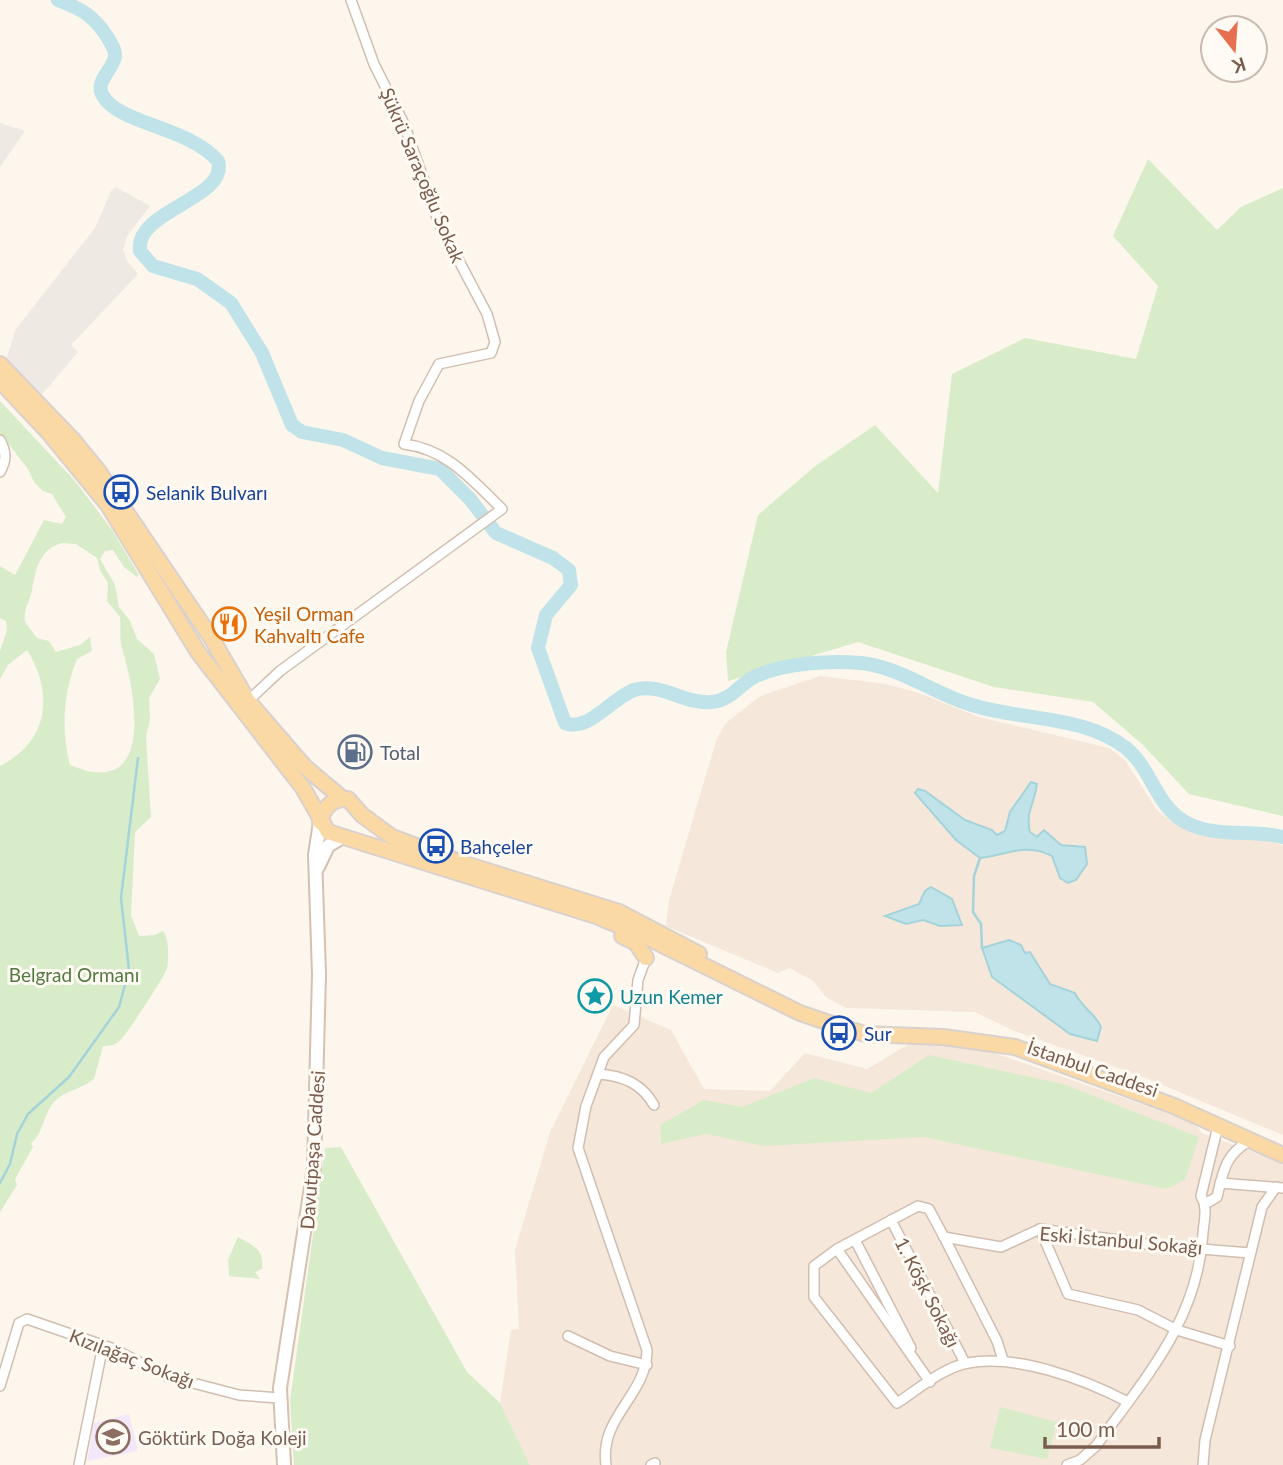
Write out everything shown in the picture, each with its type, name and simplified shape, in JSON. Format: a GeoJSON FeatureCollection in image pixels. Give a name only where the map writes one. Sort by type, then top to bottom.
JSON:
{"type":"FeatureCollection","features":[{"type":"Feature","properties":{"kind":"main road"},"geometry":{"type":"LineString","coordinates":[[0,364],[73,440],[106,482],[212,639],[248,701],[305,767],[343,799],[352,802],[362,815],[392,838],[619,912],[659,940]]}},
{"type":"Feature","properties":{"kind":"main road"},"geometry":{"type":"LineString","coordinates":[[0,381],[49,433],[108,505],[198,652],[303,788],[328,832],[596,916],[659,940]]}},
{"type":"Feature","properties":{"kind":"main road"},"geometry":{"type":"LineString","coordinates":[[320,822],[330,803],[343,799]]}},
{"type":"Feature","properties":{"kind":"main road"},"geometry":{"type":"LineString","coordinates":[[341,838],[359,827],[362,815]]}},
{"type":"Feature","properties":{"kind":"main road"},"geometry":{"type":"LineString","coordinates":[[596,916],[636,943],[646,958],[659,940]]}},
{"type":"Feature","properties":{"kind":"main road","name":"İstanbul Caddesi"},"geometry":{"type":"LineString","coordinates":[[659,940],[800,1013],[835,1025],[865,1034],[968,1040],[1026,1047],[1121,1074],[1220,1123],[1283,1147]]}},
{"type":"Feature","properties":{"kind":"main road","name":"İstanbul Caddesi"},"geometry":{"type":"LineString","coordinates":[[1220,1123],[1249,1141],[1283,1155]]}},
{"type":"Feature","properties":{"kind":"street","name":"Şükrü Saraçoğlu Sokak"},"geometry":{"type":"LineString","coordinates":[[248,701],[280,671],[502,509],[453,461],[428,449],[404,444],[419,401],[439,364],[491,354],[495,342],[487,314],[439,223],[404,124],[374,64],[351,0]]}},
{"type":"Feature","properties":{"kind":"street"},"geometry":{"type":"LineString","coordinates":[[0,440],[5,450],[4,464],[0,472]]}},
{"type":"Feature","properties":{"kind":"street","name":"Davutpaşa Caddesi"},"geometry":{"type":"LineString","coordinates":[[284,1465],[279,1398],[314,1168],[319,986],[315,855],[320,822]]}},
{"type":"Feature","properties":{"kind":"street"},"geometry":{"type":"LineString","coordinates":[[316,874],[322,854],[328,846],[341,838]]}},
{"type":"Feature","properties":{"kind":"street"},"geometry":{"type":"LineString","coordinates":[[606,1465],[604,1451],[611,1427],[645,1375],[647,1365],[643,1334],[579,1149],[586,1106],[604,1057],[635,1025],[638,981],[646,958]]}},
{"type":"Feature","properties":{"kind":"street"},"geometry":{"type":"LineString","coordinates":[[599,1074],[613,1075],[644,1087],[654,1105]]}},
{"type":"Feature","properties":{"kind":"street"},"geometry":{"type":"LineString","coordinates":[[1068,1465],[1084,1462],[1097,1446],[1177,1330],[1193,1295],[1202,1247],[1205,1204],[1201,1196],[1220,1123]]}},
{"type":"Feature","properties":{"kind":"street"},"geometry":{"type":"LineString","coordinates":[[1205,1204],[1217,1197],[1223,1165],[1231,1154],[1249,1141]]}},
{"type":"Feature","properties":{"kind":"street"},"geometry":{"type":"LineString","coordinates":[[1220,1184],[1279,1188]]}},
{"type":"Feature","properties":{"kind":"street"},"geometry":{"type":"LineString","coordinates":[[1203,1465],[1205,1440],[1262,1207],[1279,1188]]}},
{"type":"Feature","properties":{"kind":"street"},"geometry":{"type":"LineString","coordinates":[[1003,1360],[997,1341],[929,1209],[918,1206],[837,1250],[814,1266],[814,1297],[897,1403],[965,1363],[1003,1360],[1092,1383],[1128,1402]]}},
{"type":"Feature","properties":{"kind":"street","name":"1. Köşk Sokağı"},"geometry":{"type":"LineString","coordinates":[[891,1220],[965,1363]]}},
{"type":"Feature","properties":{"kind":"street"},"geometry":{"type":"LineString","coordinates":[[1040,1229],[1068,1294],[1138,1310],[1177,1330],[1230,1346]]}},
{"type":"Feature","properties":{"kind":"street","name":"Eski İstanbul Sokağı"},"geometry":{"type":"LineString","coordinates":[[944,1237],[1001,1247],[1040,1229],[1153,1245],[1250,1253]]}},
{"type":"Feature","properties":{"kind":"street"},"geometry":{"type":"LineString","coordinates":[[855,1240],[915,1359]]}},
{"type":"Feature","properties":{"kind":"street"},"geometry":{"type":"LineString","coordinates":[[837,1250],[930,1382]]}},
{"type":"Feature","properties":{"kind":"street","name":"Kızılağaç Sokağı"},"geometry":{"type":"LineString","coordinates":[[0,1386],[19,1323],[27,1319],[103,1345],[166,1376],[239,1395],[279,1398]]}},
{"type":"Feature","properties":{"kind":"street"},"geometry":{"type":"LineString","coordinates":[[568,1336],[610,1356],[647,1365]]}},
{"type":"Feature","properties":{"kind":"street"},"geometry":{"type":"LineString","coordinates":[[79,1465],[103,1345]]}},
{"type":"Feature","properties":{"kind":"shaded area"},"geometry":{"type":"Polygon","coordinates":[[[0,123],[25,131],[0,167],[0,123]]]}},
{"type":"Feature","properties":{"kind":"shaded area"},"geometry":{"type":"Polygon","coordinates":[[[116,187],[150,206],[127,236],[123,250],[128,262],[138,274],[71,345],[78,352],[38,399],[4,366],[16,329],[95,228],[111,191],[116,187]]]}},
{"type":"Feature","properties":{"kind":"shaded area"},"geometry":{"type":"Polygon","coordinates":[[[820,676],[886,684],[919,693],[979,717],[1109,748],[1125,760],[1157,810],[1171,821],[1186,829],[1253,837],[1283,845],[1283,1135],[1138,1075],[1012,1030],[975,1012],[846,1008],[826,997],[813,981],[790,968],[778,973],[666,926],[669,900],[717,738],[726,723],[760,696],[820,676]]]}},
{"type":"Feature","properties":{"kind":"shaded area"},"geometry":{"type":"Polygon","coordinates":[[[613,1005],[671,1030],[704,1089],[770,1091],[805,1053],[867,1069],[909,1044],[974,1046],[1193,1122],[1202,1133],[1283,1163],[1283,1465],[530,1465],[500,1403],[511,1330],[519,1329],[515,1250],[550,1132],[613,1005]]]}},
{"type":"Feature","properties":{"kind":"shaded area","name":"Göktürk Doğa Koleji"},"geometry":{"type":"Polygon","coordinates":[[[129,1414],[138,1451],[87,1461],[94,1423],[129,1414]]]}},
{"type":"Feature","properties":{"kind":"green space"},"geometry":{"type":"Polygon","coordinates":[[[1148,159],[1217,230],[1241,207],[1283,188],[1283,816],[1189,794],[1142,744],[1093,702],[994,687],[858,642],[728,681],[726,652],[758,515],[814,467],[875,425],[938,493],[952,374],[1025,338],[1136,359],[1158,286],[1113,236],[1148,159]]]}},
{"type":"Feature","properties":{"kind":"green space","name":"Belgrad Ormanı"},"geometry":{"type":"Polygon","coordinates":[[[0,401],[75,481],[112,530],[139,575],[137,577],[124,567],[113,550],[105,551],[100,559],[115,585],[119,607],[130,621],[137,639],[154,654],[160,679],[149,698],[150,720],[146,736],[151,817],[135,832],[131,915],[139,936],[155,935],[163,931],[168,954],[165,972],[132,1025],[118,1042],[103,1046],[94,1079],[56,1100],[48,1111],[39,1134],[31,1143],[33,1147],[15,1179],[17,1185],[0,1212],[0,766],[29,744],[42,715],[43,699],[36,666],[27,650],[8,665],[0,679],[0,651],[7,630],[6,621],[0,618],[0,566],[15,575],[44,520],[62,524],[66,517],[52,494],[43,491],[34,482],[28,469],[0,433],[0,401]],[[76,544],[55,545],[40,561],[25,622],[37,638],[49,641],[56,652],[80,645],[90,637],[92,651],[77,659],[72,672],[66,699],[65,739],[70,765],[98,772],[117,768],[128,756],[134,736],[132,690],[121,644],[120,617],[107,601],[108,583],[97,558],[76,544]]]}},
{"type":"Feature","properties":{"kind":"green space"},"geometry":{"type":"Polygon","coordinates":[[[929,1055],[1063,1084],[1199,1137],[1185,1180],[1166,1189],[924,1137],[764,1146],[706,1134],[661,1144],[660,1125],[704,1100],[742,1107],[814,1078],[871,1093],[929,1055]]]}},
{"type":"Feature","properties":{"kind":"green space"},"geometry":{"type":"Polygon","coordinates":[[[341,1147],[467,1372],[500,1403],[530,1465],[294,1465],[290,1401],[325,1148],[341,1147]]]}},
{"type":"Feature","properties":{"kind":"green space"},"geometry":{"type":"Polygon","coordinates":[[[238,1237],[260,1253],[262,1269],[255,1272],[260,1279],[229,1276],[228,1260],[238,1237]]]}},
{"type":"Feature","properties":{"kind":"green space"},"geometry":{"type":"Polygon","coordinates":[[[1000,1407],[1057,1422],[1047,1459],[990,1448],[1000,1407]]]}},
{"type":"Feature","properties":{"kind":"water"},"geometry":{"type":"Polygon","coordinates":[[[1031,782],[1037,784],[1029,813],[1030,832],[1037,837],[1044,830],[1061,845],[1085,847],[1087,864],[1076,880],[1068,883],[1060,878],[1052,856],[1043,852],[1025,850],[980,858],[956,840],[915,793],[918,789],[925,791],[965,820],[992,830],[997,835],[1005,831],[1010,812],[1031,782]]]}},
{"type":"Feature","properties":{"kind":"water"},"geometry":{"type":"Polygon","coordinates":[[[931,887],[952,899],[962,925],[940,926],[923,920],[906,924],[885,916],[919,904],[925,891],[931,887]]]}},
{"type":"Feature","properties":{"kind":"water"},"geometry":{"type":"Polygon","coordinates":[[[1009,940],[1021,945],[1025,953],[1030,952],[1050,984],[1075,993],[1101,1027],[1097,1041],[1070,1034],[992,977],[982,948],[1009,940]]]}},
{"type":"Feature","properties":{"kind":"waterway"},"geometry":{"type":"LineString","coordinates":[[58,0],[81,10],[92,19],[103,30],[113,47],[115,57],[101,86],[103,96],[111,105],[139,120],[190,140],[218,161],[218,174],[210,185],[151,225],[142,237],[140,251],[153,266],[197,279],[231,303],[262,353],[292,425],[302,432],[343,440],[382,458],[440,469],[470,499],[496,533],[553,558],[569,570],[571,585],[546,615],[538,648],[565,723],[583,723],[634,690],[654,689],[692,700],[712,702],[730,695],[750,679],[780,668],[822,662],[861,663],[890,670],[969,704],[1090,729],[1126,748],[1143,767],[1169,809],[1189,824],[1212,831],[1283,837]]}},
{"type":"Feature","properties":{"kind":"waterway"},"geometry":{"type":"LineString","coordinates":[[0,1183],[10,1164],[17,1134],[28,1114],[69,1077],[119,1007],[129,970],[121,898],[138,758]]}},
{"type":"Feature","properties":{"kind":"waterway"},"geometry":{"type":"LineString","coordinates":[[980,858],[974,876],[973,912],[981,924],[982,948]]}},
{"type":"Feature","properties":{"kind":"place","name":"Selanik Bulvarı"},"geometry":{"type":"Point","coordinates":[121,492]}},
{"type":"Feature","properties":{"kind":"place","name":"Yeşil Orman Kahvaltı Cafe"},"geometry":{"type":"Point","coordinates":[229,624]}},
{"type":"Feature","properties":{"kind":"place","name":"Total"},"geometry":{"type":"Point","coordinates":[355,752]}},
{"type":"Feature","properties":{"kind":"place","name":"Bahçeler"},"geometry":{"type":"Point","coordinates":[436,846]}},
{"type":"Feature","properties":{"kind":"place","name":"Uzun Kemer"},"geometry":{"type":"Point","coordinates":[595,996]}},
{"type":"Feature","properties":{"kind":"place","name":"Sur"},"geometry":{"type":"Point","coordinates":[839,1033]}},
{"type":"Feature","properties":{"kind":"place","name":"Göktürk Doğa Koleji"},"geometry":{"type":"Point","coordinates":[113,1437]}}]}
